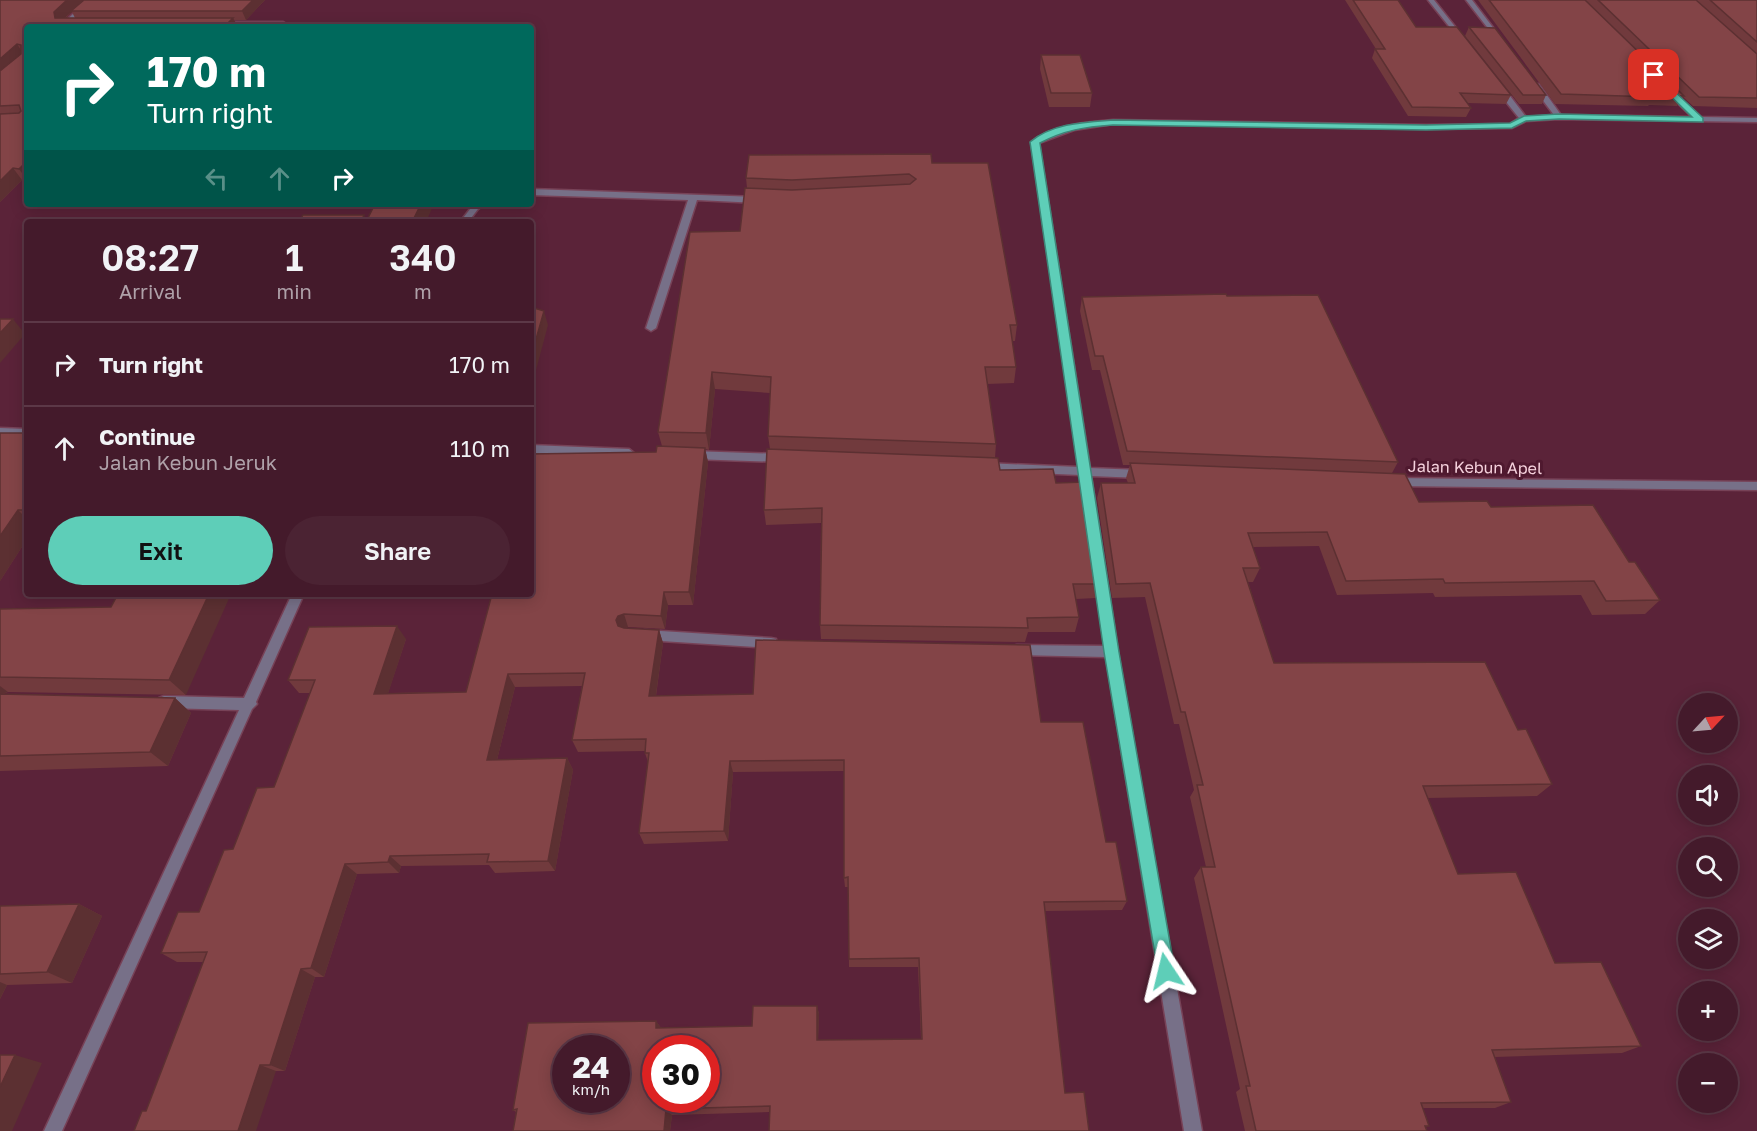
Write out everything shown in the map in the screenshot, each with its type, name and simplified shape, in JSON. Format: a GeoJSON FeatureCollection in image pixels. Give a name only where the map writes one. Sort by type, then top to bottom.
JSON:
{"type":"FeatureCollection","features":[{"type":"Feature","properties":{"kind":"street"},"geometry":{"type":"LineString","coordinates":[[64,24],[92,0]]}},
{"type":"Feature","properties":{"kind":"street"},"geometry":{"type":"LineString","coordinates":[[1431,0],[1466,45]]}},
{"type":"Feature","properties":{"kind":"street"},"geometry":{"type":"LineString","coordinates":[[1469,0],[1503,45]]}},
{"type":"Feature","properties":{"kind":"street"},"geometry":{"type":"LineString","coordinates":[[214,24],[283,24]]}},
{"type":"Feature","properties":{"kind":"street"},"geometry":{"type":"LineString","coordinates":[[1531,81],[1559,117]]}},
{"type":"Feature","properties":{"kind":"street"},"geometry":{"type":"LineString","coordinates":[[1495,82],[1524,119]]}},
{"type":"Feature","properties":{"kind":"street"},"geometry":{"type":"LineString","coordinates":[[1667,88],[1700,120]]}},
{"type":"Feature","properties":{"kind":"street"},"geometry":{"type":"LineString","coordinates":[[1193,1131],[1112,652],[1035,142],[1054,132],[1080,124],[1113,122],[1426,127],[1512,126],[1524,119],[1559,117],[1757,120]]}},
{"type":"Feature","properties":{"kind":"street"},"geometry":{"type":"LineString","coordinates":[[534,192],[772,200]]}},
{"type":"Feature","properties":{"kind":"street"},"geometry":{"type":"LineString","coordinates":[[651,328],[693,199]]}},
{"type":"Feature","properties":{"kind":"street"},"geometry":{"type":"LineString","coordinates":[[0,432],[24,433]]}},
{"type":"Feature","properties":{"kind":"street"},"geometry":{"type":"LineString","coordinates":[[534,449],[643,454]]}},
{"type":"Feature","properties":{"kind":"street"},"geometry":{"type":"LineString","coordinates":[[678,455],[794,459]]}},
{"type":"Feature","properties":{"kind":"street"},"geometry":{"type":"LineString","coordinates":[[968,466],[1155,474]]}},
{"type":"Feature","properties":{"kind":"street","name":"Jalan Kebun Apel"},"geometry":{"type":"LineString","coordinates":[[1378,482],[1757,486]]}},
{"type":"Feature","properties":{"kind":"street"},"geometry":{"type":"LineString","coordinates":[[53,1131],[250,704],[297,597]]}},
{"type":"Feature","properties":{"kind":"street"},"geometry":{"type":"LineString","coordinates":[[629,634],[787,644]]}},
{"type":"Feature","properties":{"kind":"street"},"geometry":{"type":"LineString","coordinates":[[1007,650],[1112,652]]}},
{"type":"Feature","properties":{"kind":"street"},"geometry":{"type":"LineString","coordinates":[[146,702],[250,704]]}},
{"type":"Feature","properties":{"kind":"building"},"geometry":{"type":"Polygon","coordinates":[[[0,0],[67,0],[54,12],[55,18],[233,18],[227,24],[24,24],[24,164],[19,169],[13,168],[0,181],[0,114],[21,111],[19,105],[0,106],[0,71],[21,54],[21,45],[17,44],[0,59],[0,0]]]}},
{"type":"Feature","properties":{"kind":"building"},"geometry":{"type":"Polygon","coordinates":[[[84,0],[253,0],[242,11],[71,11],[84,0]]]}},
{"type":"Feature","properties":{"kind":"building"},"geometry":{"type":"Polygon","coordinates":[[[1353,0],[1398,0],[1416,27],[1457,27],[1511,95],[1460,93],[1471,108],[1412,107],[1375,49],[1385,49],[1353,0]]]}},
{"type":"Feature","properties":{"kind":"building"},"geometry":{"type":"Polygon","coordinates":[[[1489,0],[1585,0],[1684,96],[1561,94],[1489,0]]]}},
{"type":"Feature","properties":{"kind":"building"},"geometry":{"type":"Polygon","coordinates":[[[1598,0],[1696,0],[1757,54],[1757,98],[1699,97],[1598,0]]]}},
{"type":"Feature","properties":{"kind":"building"},"geometry":{"type":"Polygon","coordinates":[[[1710,0],[1757,0],[1757,42],[1710,0]]]}},
{"type":"Feature","properties":{"kind":"building"},"geometry":{"type":"Polygon","coordinates":[[[1469,27],[1495,28],[1546,95],[1523,95],[1469,27]]]}},
{"type":"Feature","properties":{"kind":"building"},"geometry":{"type":"Polygon","coordinates":[[[1041,55],[1080,55],[1092,93],[1051,93],[1041,55]]]}},
{"type":"Feature","properties":{"kind":"building"},"geometry":{"type":"Polygon","coordinates":[[[931,154],[932,163],[988,163],[1017,325],[1010,325],[1016,367],[985,367],[996,444],[768,436],[771,377],[712,372],[706,433],[658,432],[690,232],[740,231],[745,188],[792,190],[910,184],[916,179],[909,174],[792,180],[746,178],[749,155],[931,154]]]}},
{"type":"Feature","properties":{"kind":"building"},"geometry":{"type":"Polygon","coordinates":[[[374,207],[420,207],[414,219],[368,219],[374,207]]]}},
{"type":"Feature","properties":{"kind":"building"},"geometry":{"type":"Polygon","coordinates":[[[303,215],[364,215],[362,219],[301,219],[303,215]]]}},
{"type":"Feature","properties":{"kind":"building"},"geometry":{"type":"Polygon","coordinates":[[[1226,294],[1227,296],[1318,295],[1398,462],[1127,451],[1103,356],[1095,356],[1082,297],[1226,294]]]}},
{"type":"Feature","properties":{"kind":"building"},"geometry":{"type":"Polygon","coordinates":[[[534,308],[544,311],[534,346],[534,308]]]}},
{"type":"Feature","properties":{"kind":"building"},"geometry":{"type":"Polygon","coordinates":[[[0,319],[13,319],[0,333],[0,319]]]}},
{"type":"Feature","properties":{"kind":"building"},"geometry":{"type":"Polygon","coordinates":[[[0,433],[24,433],[24,510],[18,510],[0,536],[0,433]]]}},
{"type":"Feature","properties":{"kind":"building"},"geometry":{"type":"Polygon","coordinates":[[[657,446],[705,448],[689,592],[664,592],[661,616],[624,614],[618,616],[616,620],[618,626],[624,628],[659,630],[649,696],[753,694],[756,640],[1030,645],[1041,722],[1083,722],[1106,842],[1116,842],[1127,901],[1044,902],[1065,1093],[1084,1092],[1089,1131],[769,1131],[770,1106],[720,1107],[720,1035],[642,1035],[642,1113],[666,1113],[664,1131],[513,1131],[517,1109],[513,1110],[528,1023],[656,1021],[656,1028],[752,1026],[753,1006],[817,1006],[817,1040],[922,1039],[919,958],[849,959],[848,877],[844,878],[844,760],[730,761],[724,831],[639,833],[649,753],[645,753],[646,739],[572,740],[585,673],[508,674],[487,760],[567,758],[548,861],[487,862],[489,854],[390,856],[388,862],[345,864],[311,968],[301,969],[270,1065],[260,1065],[238,1131],[134,1131],[142,1111],[146,1111],[207,952],[161,953],[178,912],[199,912],[224,850],[233,849],[257,788],[274,787],[315,680],[288,680],[309,627],[397,626],[374,694],[466,692],[491,597],[534,597],[534,454],[656,452],[657,446]]]}},
{"type":"Feature","properties":{"kind":"building"},"geometry":{"type":"Polygon","coordinates":[[[767,449],[998,458],[1000,470],[1053,469],[1056,483],[1085,482],[1100,584],[1073,584],[1079,617],[1027,618],[1028,628],[820,625],[822,508],[764,510],[767,449]]]}},
{"type":"Feature","properties":{"kind":"building"},"geometry":{"type":"Polygon","coordinates":[[[1130,463],[1405,474],[1419,502],[1487,501],[1491,507],[1593,505],[1629,562],[1635,562],[1660,600],[1606,601],[1594,581],[1445,583],[1443,579],[1346,581],[1327,532],[1248,533],[1260,568],[1243,568],[1274,663],[1485,662],[1518,730],[1526,729],[1552,784],[1423,786],[1458,874],[1516,872],[1555,963],[1601,962],[1641,1046],[1492,1050],[1511,1102],[1421,1103],[1429,1126],[1425,1126],[1427,1131],[1256,1131],[1246,1086],[1250,1086],[1201,867],[1215,867],[1197,785],[1203,785],[1185,712],[1181,712],[1150,583],[1116,584],[1101,483],[1135,483],[1130,463]]]}},
{"type":"Feature","properties":{"kind":"building"},"geometry":{"type":"Polygon","coordinates":[[[116,597],[208,597],[169,680],[0,677],[0,609],[111,607],[116,597]]]}},
{"type":"Feature","properties":{"kind":"building"},"geometry":{"type":"Polygon","coordinates":[[[0,694],[175,698],[150,752],[0,756],[0,694]]]}},
{"type":"Feature","properties":{"kind":"building"},"geometry":{"type":"Polygon","coordinates":[[[79,904],[47,972],[0,974],[0,906],[79,904]]]}},
{"type":"Feature","properties":{"kind":"building"},"geometry":{"type":"Polygon","coordinates":[[[0,1055],[15,1055],[0,1087],[0,1055]]]}},
{"type":"Feature","properties":{"kind":"route"},"geometry":{"type":"LineString","coordinates":[[1166,971],[1112,652],[1035,142],[1054,132],[1080,124],[1113,122],[1426,127],[1512,126],[1524,119],[1542,117],[1700,120],[1654,75]]}}]}
